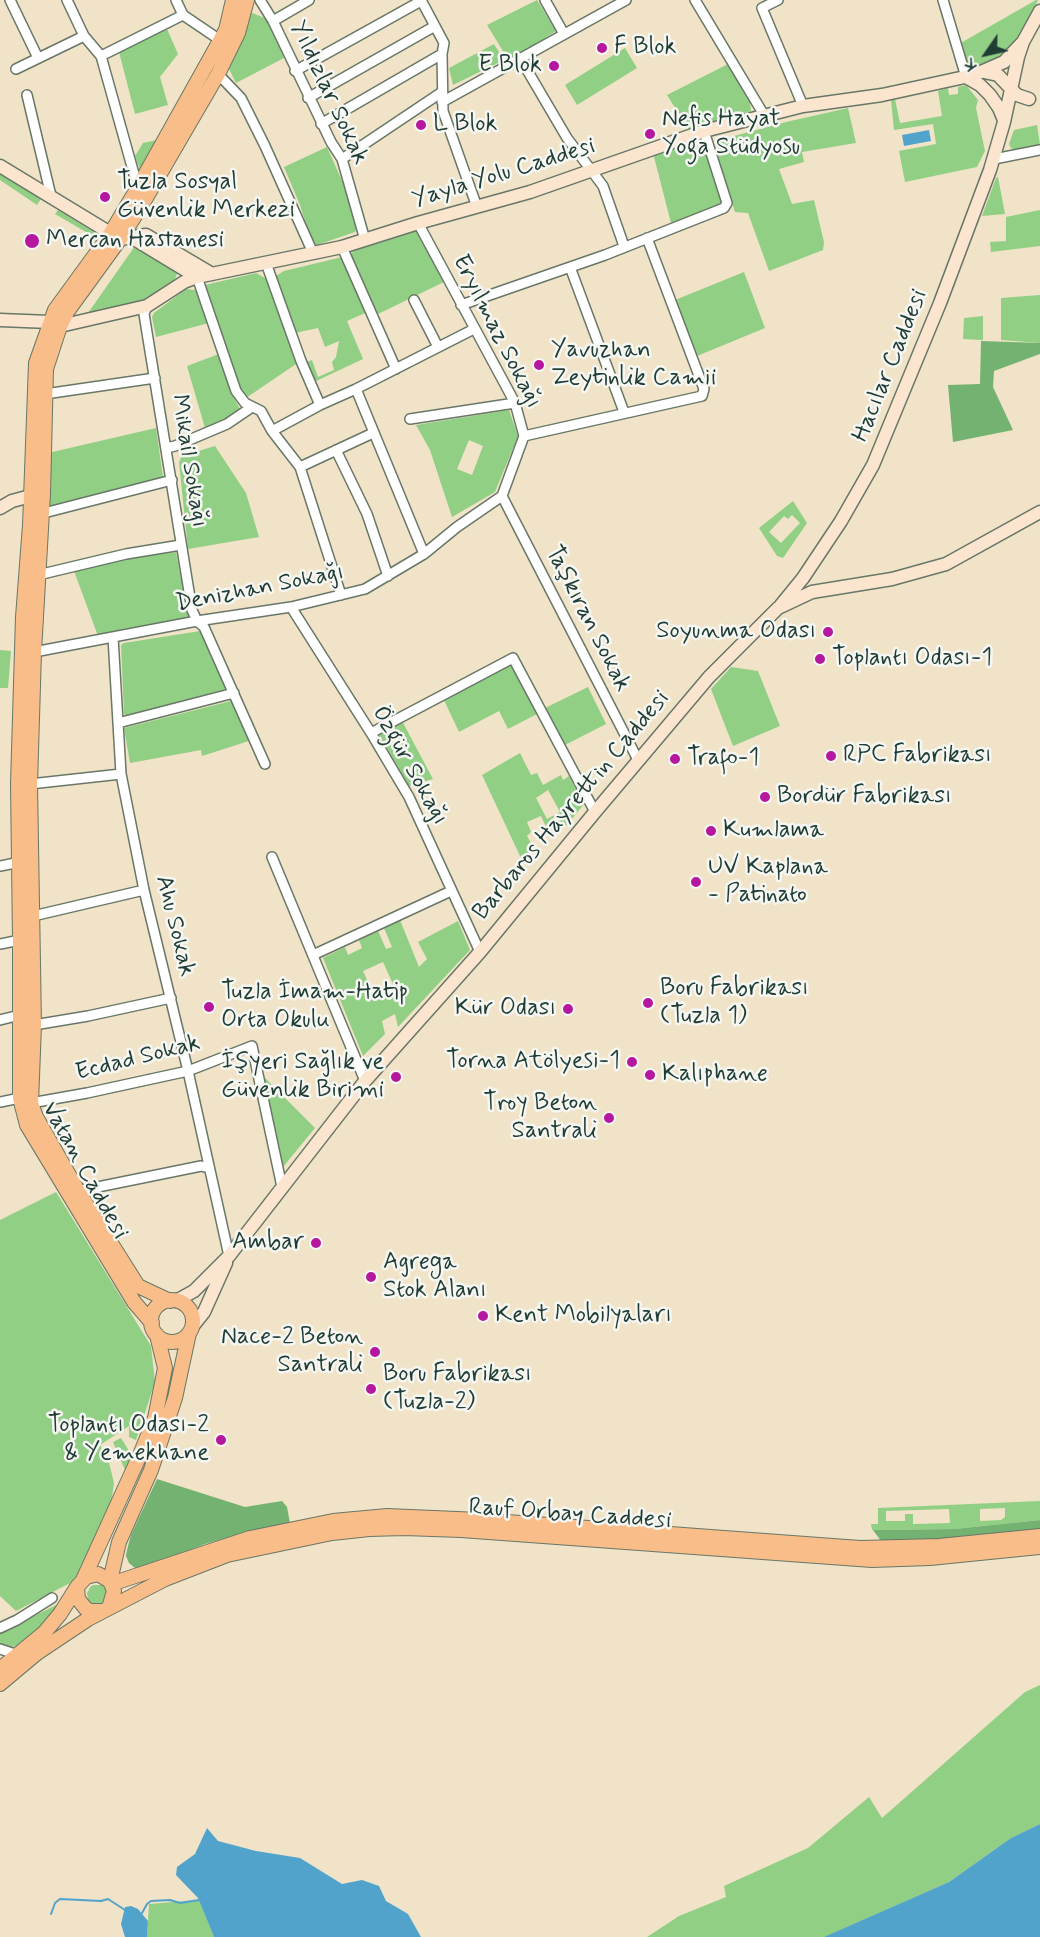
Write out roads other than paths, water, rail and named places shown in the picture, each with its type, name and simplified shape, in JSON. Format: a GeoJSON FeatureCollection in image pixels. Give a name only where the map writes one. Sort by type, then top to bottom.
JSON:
{"type":"FeatureCollection","features":[{"type":"Feature","properties":{"kind":"main road","name":"Vatan Caddesi"},"geometry":{"type":"LineString","coordinates":[[123,233],[140,184],[226,30],[233,0]]}},
{"type":"Feature","properties":{"kind":"main road","name":"Vatan Caddesi"},"geometry":{"type":"LineString","coordinates":[[173,1301],[138,1286],[78,1191],[25,1100],[34,1025],[30,784],[40,514],[36,494],[36,363],[55,324],[67,312],[123,233],[218,74],[238,33],[247,0]]}},
{"type":"Feature","properties":{"kind":"main road","name":"Vatan Caddesi"},"geometry":{"type":"LineString","coordinates":[[55,324],[46,369],[20,693],[18,784],[20,1015],[27,1125],[134,1302],[154,1329]]}},
{"type":"Feature","properties":{"kind":"main road"},"geometry":{"type":"LineString","coordinates":[[0,1669],[52,1624],[80,1583],[140,1455],[154,1418],[165,1368],[154,1329],[154,1311],[164,1302],[183,1303],[191,1313],[191,1330],[175,1398],[162,1440],[118,1546],[110,1582],[113,1597],[106,1610],[91,1611],[81,1605],[78,1599],[80,1583]]}},
{"type":"Feature","properties":{"kind":"main road"},"geometry":{"type":"LineString","coordinates":[[154,1329],[162,1339],[174,1342],[185,1338],[191,1330]]}},
{"type":"Feature","properties":{"kind":"main road","name":"Rauf Orbay Caddesi"},"geometry":{"type":"LineString","coordinates":[[80,1583],[92,1575],[99,1574],[110,1582],[137,1576],[229,1544],[267,1534],[333,1521],[387,1516],[480,1520],[861,1548],[966,1545],[1040,1536]]}},
{"type":"Feature","properties":{"kind":"main road","name":"Rauf Orbay Caddesi"},"geometry":{"type":"LineString","coordinates":[[0,1684],[54,1642],[106,1610],[167,1579],[227,1555],[315,1536],[369,1529],[461,1530],[872,1560],[930,1558],[1040,1547]]}},
{"type":"Feature","properties":{"kind":"main road"},"geometry":{"type":"LineString","coordinates":[[118,1546],[121,1566],[137,1576]]}},
{"type":"Feature","properties":{"kind":"street"},"geometry":{"type":"LineString","coordinates":[[10,0],[38,58]]}},
{"type":"Feature","properties":{"kind":"street"},"geometry":{"type":"LineString","coordinates":[[67,0],[84,36],[101,56],[134,174],[140,184]]}},
{"type":"Feature","properties":{"kind":"street"},"geometry":{"type":"LineString","coordinates":[[176,0],[183,15],[220,40]]}},
{"type":"Feature","properties":{"kind":"street","name":"Yıldızlar Sokak"},"geometry":{"type":"LineString","coordinates":[[260,0],[273,21],[321,124],[342,159],[365,240]]}},
{"type":"Feature","properties":{"kind":"street"},"geometry":{"type":"LineString","coordinates":[[273,21],[309,0]]}},
{"type":"Feature","properties":{"kind":"street"},"geometry":{"type":"LineString","coordinates":[[296,71],[421,0],[444,43],[442,54],[443,111],[477,207]]}},
{"type":"Feature","properties":{"kind":"street"},"geometry":{"type":"LineString","coordinates":[[544,0],[564,33]]}},
{"type":"Feature","properties":{"kind":"street"},"geometry":{"type":"LineString","coordinates":[[342,159],[442,97],[520,58],[626,0]]}},
{"type":"Feature","properties":{"kind":"street"},"geometry":{"type":"LineString","coordinates":[[695,0],[764,115]]}},
{"type":"Feature","properties":{"kind":"street"},"geometry":{"type":"LineString","coordinates":[[778,0],[762,8],[803,106]]}},
{"type":"Feature","properties":{"kind":"street"},"geometry":{"type":"LineString","coordinates":[[943,0],[966,77],[980,86],[994,100],[1005,118],[1017,103],[1034,97]]}},
{"type":"Feature","properties":{"kind":"street"},"geometry":{"type":"LineString","coordinates":[[1023,42],[1040,11]]}},
{"type":"Feature","properties":{"kind":"street"},"geometry":{"type":"LineString","coordinates":[[101,56],[183,15]]}},
{"type":"Feature","properties":{"kind":"street"},"geometry":{"type":"LineString","coordinates":[[308,98],[435,26]]}},
{"type":"Feature","properties":{"kind":"street"},"geometry":{"type":"LineString","coordinates":[[16,69],[84,36]]}},
{"type":"Feature","properties":{"kind":"street","name":"Yayla Yolu Caddesi"},"geometry":{"type":"LineString","coordinates":[[0,320],[55,324],[147,306],[184,282],[197,277],[342,247],[581,176],[591,169],[704,131],[803,106],[882,95],[984,72],[1004,62],[1023,42]]}},
{"type":"Feature","properties":{"kind":"street","name":"Hacılar Caddesi"},"geometry":{"type":"LineString","coordinates":[[778,608],[803,578],[841,521],[873,465],[940,303],[994,159],[1023,42]]}},
{"type":"Feature","properties":{"kind":"street"},"geometry":{"type":"LineString","coordinates":[[321,124],[442,54]]}},
{"type":"Feature","properties":{"kind":"street"},"geometry":{"type":"LineString","coordinates":[[520,58],[567,138],[603,186],[624,246]]}},
{"type":"Feature","properties":{"kind":"street"},"geometry":{"type":"LineString","coordinates":[[984,72],[998,75],[1011,83],[1017,95],[1034,97]]}},
{"type":"Feature","properties":{"kind":"street"},"geometry":{"type":"LineString","coordinates":[[218,74],[241,98],[313,253]]}},
{"type":"Feature","properties":{"kind":"street"},"geometry":{"type":"LineString","coordinates":[[980,86],[997,90],[1011,83]]}},
{"type":"Feature","properties":{"kind":"street"},"geometry":{"type":"LineString","coordinates":[[27,95],[51,196]]}},
{"type":"Feature","properties":{"kind":"street"},"geometry":{"type":"LineString","coordinates":[[461,305],[570,267],[724,208],[727,202],[704,131]]}},
{"type":"Feature","properties":{"kind":"street"},"geometry":{"type":"LineString","coordinates":[[994,159],[1040,150]]}},
{"type":"Feature","properties":{"kind":"street"},"geometry":{"type":"LineString","coordinates":[[0,166],[51,196],[123,233],[197,277],[236,391],[245,403],[261,411],[272,431],[300,467],[341,595]]}},
{"type":"Feature","properties":{"kind":"street","name":"Eryılmaz Sokağı"},"geometry":{"type":"LineString","coordinates":[[418,223],[515,403],[524,436],[502,496]]}},
{"type":"Feature","properties":{"kind":"street"},"geometry":{"type":"LineString","coordinates":[[123,233],[146,235],[212,274]]}},
{"type":"Feature","properties":{"kind":"street"},"geometry":{"type":"LineString","coordinates":[[524,436],[702,396],[704,389],[647,238]]}},
{"type":"Feature","properties":{"kind":"street"},"geometry":{"type":"LineString","coordinates":[[342,247],[396,369]]}},
{"type":"Feature","properties":{"kind":"street"},"geometry":{"type":"LineString","coordinates":[[266,263],[301,362],[320,405]]}},
{"type":"Feature","properties":{"kind":"street"},"geometry":{"type":"LineString","coordinates":[[570,267],[624,412]]}},
{"type":"Feature","properties":{"kind":"street"},"geometry":{"type":"LineString","coordinates":[[414,300],[438,347]]}},
{"type":"Feature","properties":{"kind":"street","name":"Mikail Sokağı"},"geometry":{"type":"LineString","coordinates":[[147,306],[144,314],[192,610],[197,621],[204,627],[265,764]]}},
{"type":"Feature","properties":{"kind":"street"},"geometry":{"type":"LineString","coordinates":[[272,431],[474,329]]}},
{"type":"Feature","properties":{"kind":"street"},"geometry":{"type":"LineString","coordinates":[[45,394],[155,378]]}},
{"type":"Feature","properties":{"kind":"street"},"geometry":{"type":"LineString","coordinates":[[356,389],[424,554]]}},
{"type":"Feature","properties":{"kind":"street"},"geometry":{"type":"LineString","coordinates":[[410,419],[515,403]]}},
{"type":"Feature","properties":{"kind":"street"},"geometry":{"type":"LineString","coordinates":[[166,448],[226,424],[252,407]]}},
{"type":"Feature","properties":{"kind":"street"},"geometry":{"type":"LineString","coordinates":[[300,467],[373,433]]}},
{"type":"Feature","properties":{"kind":"street"},"geometry":{"type":"LineString","coordinates":[[336,450],[367,514],[388,576]]}},
{"type":"Feature","properties":{"kind":"street"},"geometry":{"type":"LineString","coordinates":[[40,514],[172,480]]}},
{"type":"Feature","properties":{"kind":"street"},"geometry":{"type":"LineString","coordinates":[[0,508],[12,501],[36,494]]}},
{"type":"Feature","properties":{"kind":"street","name":"Denizhan Sokağı"},"geometry":{"type":"LineString","coordinates":[[34,652],[197,621],[291,607],[365,589],[424,554],[457,527],[502,496]]}},
{"type":"Feature","properties":{"kind":"street","name":"Taşkıran Sokak"},"geometry":{"type":"LineString","coordinates":[[502,496],[638,760]]}},
{"type":"Feature","properties":{"kind":"street","name":"Barbaros Hayrettin Caddesi"},"geometry":{"type":"LineString","coordinates":[[229,1256],[365,1081],[480,952],[638,760],[710,677],[778,608],[812,591],[892,579],[946,564],[1040,512]]}},
{"type":"Feature","properties":{"kind":"street"},"geometry":{"type":"LineString","coordinates":[[38,575],[126,554],[181,545]]}},
{"type":"Feature","properties":{"kind":"street","name":"Özgür Sokağı"},"geometry":{"type":"LineString","coordinates":[[291,607],[409,797],[480,952]]}},
{"type":"Feature","properties":{"kind":"street","name":"Ahu Sokak"},"geometry":{"type":"LineString","coordinates":[[113,637],[122,774],[144,890],[188,1071],[229,1256]]}},
{"type":"Feature","properties":{"kind":"street"},"geometry":{"type":"LineString","coordinates":[[371,733],[513,658],[595,812]]}},
{"type":"Feature","properties":{"kind":"street"},"geometry":{"type":"LineString","coordinates":[[118,723],[234,693]]}},
{"type":"Feature","properties":{"kind":"street"},"geometry":{"type":"LineString","coordinates":[[30,784],[122,774]]}},
{"type":"Feature","properties":{"kind":"street"},"geometry":{"type":"LineString","coordinates":[[272,857],[365,1081]]}},
{"type":"Feature","properties":{"kind":"street"},"geometry":{"type":"LineString","coordinates":[[0,866],[20,862]]}},
{"type":"Feature","properties":{"kind":"street"},"geometry":{"type":"LineString","coordinates":[[33,916],[144,890]]}},
{"type":"Feature","properties":{"kind":"street"},"geometry":{"type":"LineString","coordinates":[[313,955],[451,891]]}},
{"type":"Feature","properties":{"kind":"street"},"geometry":{"type":"LineString","coordinates":[[0,944],[20,940]]}},
{"type":"Feature","properties":{"kind":"street"},"geometry":{"type":"LineString","coordinates":[[34,1025],[171,998]]}},
{"type":"Feature","properties":{"kind":"street"},"geometry":{"type":"LineString","coordinates":[[0,1020],[20,1015]]}},
{"type":"Feature","properties":{"kind":"street","name":"Ecdad Sokak"},"geometry":{"type":"LineString","coordinates":[[0,1102],[87,1093],[188,1071],[252,1046],[282,1187]]}},
{"type":"Feature","properties":{"kind":"street"},"geometry":{"type":"LineString","coordinates":[[78,1191],[201,1166],[209,1168]]}},
{"type":"Feature","properties":{"kind":"street"},"geometry":{"type":"LineString","coordinates":[[173,1301],[194,1291],[229,1256]]}},
{"type":"Feature","properties":{"kind":"street"},"geometry":{"type":"LineString","coordinates":[[191,1330],[204,1312],[229,1256]]}},
{"type":"Feature","properties":{"kind":"street"},"geometry":{"type":"LineString","coordinates":[[0,1628],[52,1598]]}},
{"type":"Feature","properties":{"kind":"street"},"geometry":{"type":"LineString","coordinates":[[0,1648],[18,1655]]}},
{"type":"Feature","properties":{"kind":"water"},"geometry":{"type":"Polygon","coordinates":[[[929,130],[931,141],[904,146],[902,135],[929,130]]]}},
{"type":"Feature","properties":{"kind":"water"},"geometry":{"type":"Polygon","coordinates":[[[1040,1824],[1040,1937],[824,1937],[949,1882],[1011,1838],[1040,1824]]]}},
{"type":"Feature","properties":{"kind":"water"},"geometry":{"type":"Polygon","coordinates":[[[207,1828],[218,1841],[256,1851],[300,1858],[342,1884],[362,1880],[379,1886],[386,1901],[408,1914],[421,1937],[214,1937],[198,1898],[176,1875],[177,1867],[195,1854],[207,1828]]]}},
{"type":"Feature","properties":{"kind":"water"},"geometry":{"type":"Polygon","coordinates":[[[131,1906],[138,1909],[148,1921],[147,1937],[125,1937],[121,1924],[125,1907],[131,1906]]]}},
{"type":"Feature","properties":{"kind":"waterway"},"geometry":{"type":"LineString","coordinates":[[51,1914],[55,1903],[60,1899],[101,1901],[108,1899],[125,1910]]}},
{"type":"Feature","properties":{"kind":"waterway"},"geometry":{"type":"LineString","coordinates":[[142,1913],[151,1901],[170,1900],[180,1903],[199,1900]]}},
{"type":"Feature","properties":{"kind":"place","name":"F Blok"},"geometry":{"type":"Point","coordinates":[602,48]}},
{"type":"Feature","properties":{"kind":"place","name":"E Blok"},"geometry":{"type":"Point","coordinates":[554,66]}},
{"type":"Feature","properties":{"kind":"place","name":"L Blok"},"geometry":{"type":"Point","coordinates":[421,125]}},
{"type":"Feature","properties":{"kind":"place","name":"Nefis Hayat Yoga Stüdyosu"},"geometry":{"type":"Point","coordinates":[650,134]}},
{"type":"Feature","properties":{"kind":"place","name":"Tuzla Sosyal Güvenlik Merkezi"},"geometry":{"type":"Point","coordinates":[105,197]}},
{"type":"Feature","properties":{"kind":"place","name":"Mercan Hastanesi"},"geometry":{"type":"Point","coordinates":[32,241]}},
{"type":"Feature","properties":{"kind":"place","name":"Yavuzhan Zeytinlik Camii"},"geometry":{"type":"Point","coordinates":[539,365]}},
{"type":"Feature","properties":{"kind":"place","name":"Soyunma Odası"},"geometry":{"type":"Point","coordinates":[828,632]}},
{"type":"Feature","properties":{"kind":"place","name":"Toplantı Odası-1"},"geometry":{"type":"Point","coordinates":[820,659]}},
{"type":"Feature","properties":{"kind":"place","name":"RPC Fabrikası"},"geometry":{"type":"Point","coordinates":[831,756]}},
{"type":"Feature","properties":{"kind":"place","name":"Trafo-1"},"geometry":{"type":"Point","coordinates":[675,759]}},
{"type":"Feature","properties":{"kind":"place","name":"Bordür Fabrikası"},"geometry":{"type":"Point","coordinates":[765,797]}},
{"type":"Feature","properties":{"kind":"place","name":"Kumlama"},"geometry":{"type":"Point","coordinates":[711,831]}},
{"type":"Feature","properties":{"kind":"place","name":"UV Kaplana - Patinato"},"geometry":{"type":"Point","coordinates":[696,882]}},
{"type":"Feature","properties":{"kind":"place","name":"Boru Fabrikası (Tuzla 1)"},"geometry":{"type":"Point","coordinates":[648,1003]}},
{"type":"Feature","properties":{"kind":"place","name":"Tuzla İmam-Hatip Orta Okulu"},"geometry":{"type":"Point","coordinates":[209,1007]}},
{"type":"Feature","properties":{"kind":"place","name":"Kür Odası"},"geometry":{"type":"Point","coordinates":[568,1009]}},
{"type":"Feature","properties":{"kind":"place","name":"Torna Atölyesi-1"},"geometry":{"type":"Point","coordinates":[632,1062]}},
{"type":"Feature","properties":{"kind":"place","name":"Kalıphane"},"geometry":{"type":"Point","coordinates":[650,1075]}},
{"type":"Feature","properties":{"kind":"place","name":"İşyeri Sağlık ve Güvenlik Birimi"},"geometry":{"type":"Point","coordinates":[396,1077]}},
{"type":"Feature","properties":{"kind":"place","name":"Troy Beton Santrali"},"geometry":{"type":"Point","coordinates":[609,1118]}},
{"type":"Feature","properties":{"kind":"place","name":"Ambar"},"geometry":{"type":"Point","coordinates":[316,1243]}},
{"type":"Feature","properties":{"kind":"place","name":"Agrega Stok Alanı"},"geometry":{"type":"Point","coordinates":[371,1277]}},
{"type":"Feature","properties":{"kind":"place","name":"Kent Mobilyaları"},"geometry":{"type":"Point","coordinates":[483,1316]}},
{"type":"Feature","properties":{"kind":"place","name":"Nace-2 Beton Santrali"},"geometry":{"type":"Point","coordinates":[375,1352]}},
{"type":"Feature","properties":{"kind":"place","name":"Boru Fabrikası (Tuzla-2)"},"geometry":{"type":"Point","coordinates":[371,1389]}},
{"type":"Feature","properties":{"kind":"place","name":"Toplantı Odası-2 & Yemekhane"},"geometry":{"type":"Point","coordinates":[221,1440]}}]}
